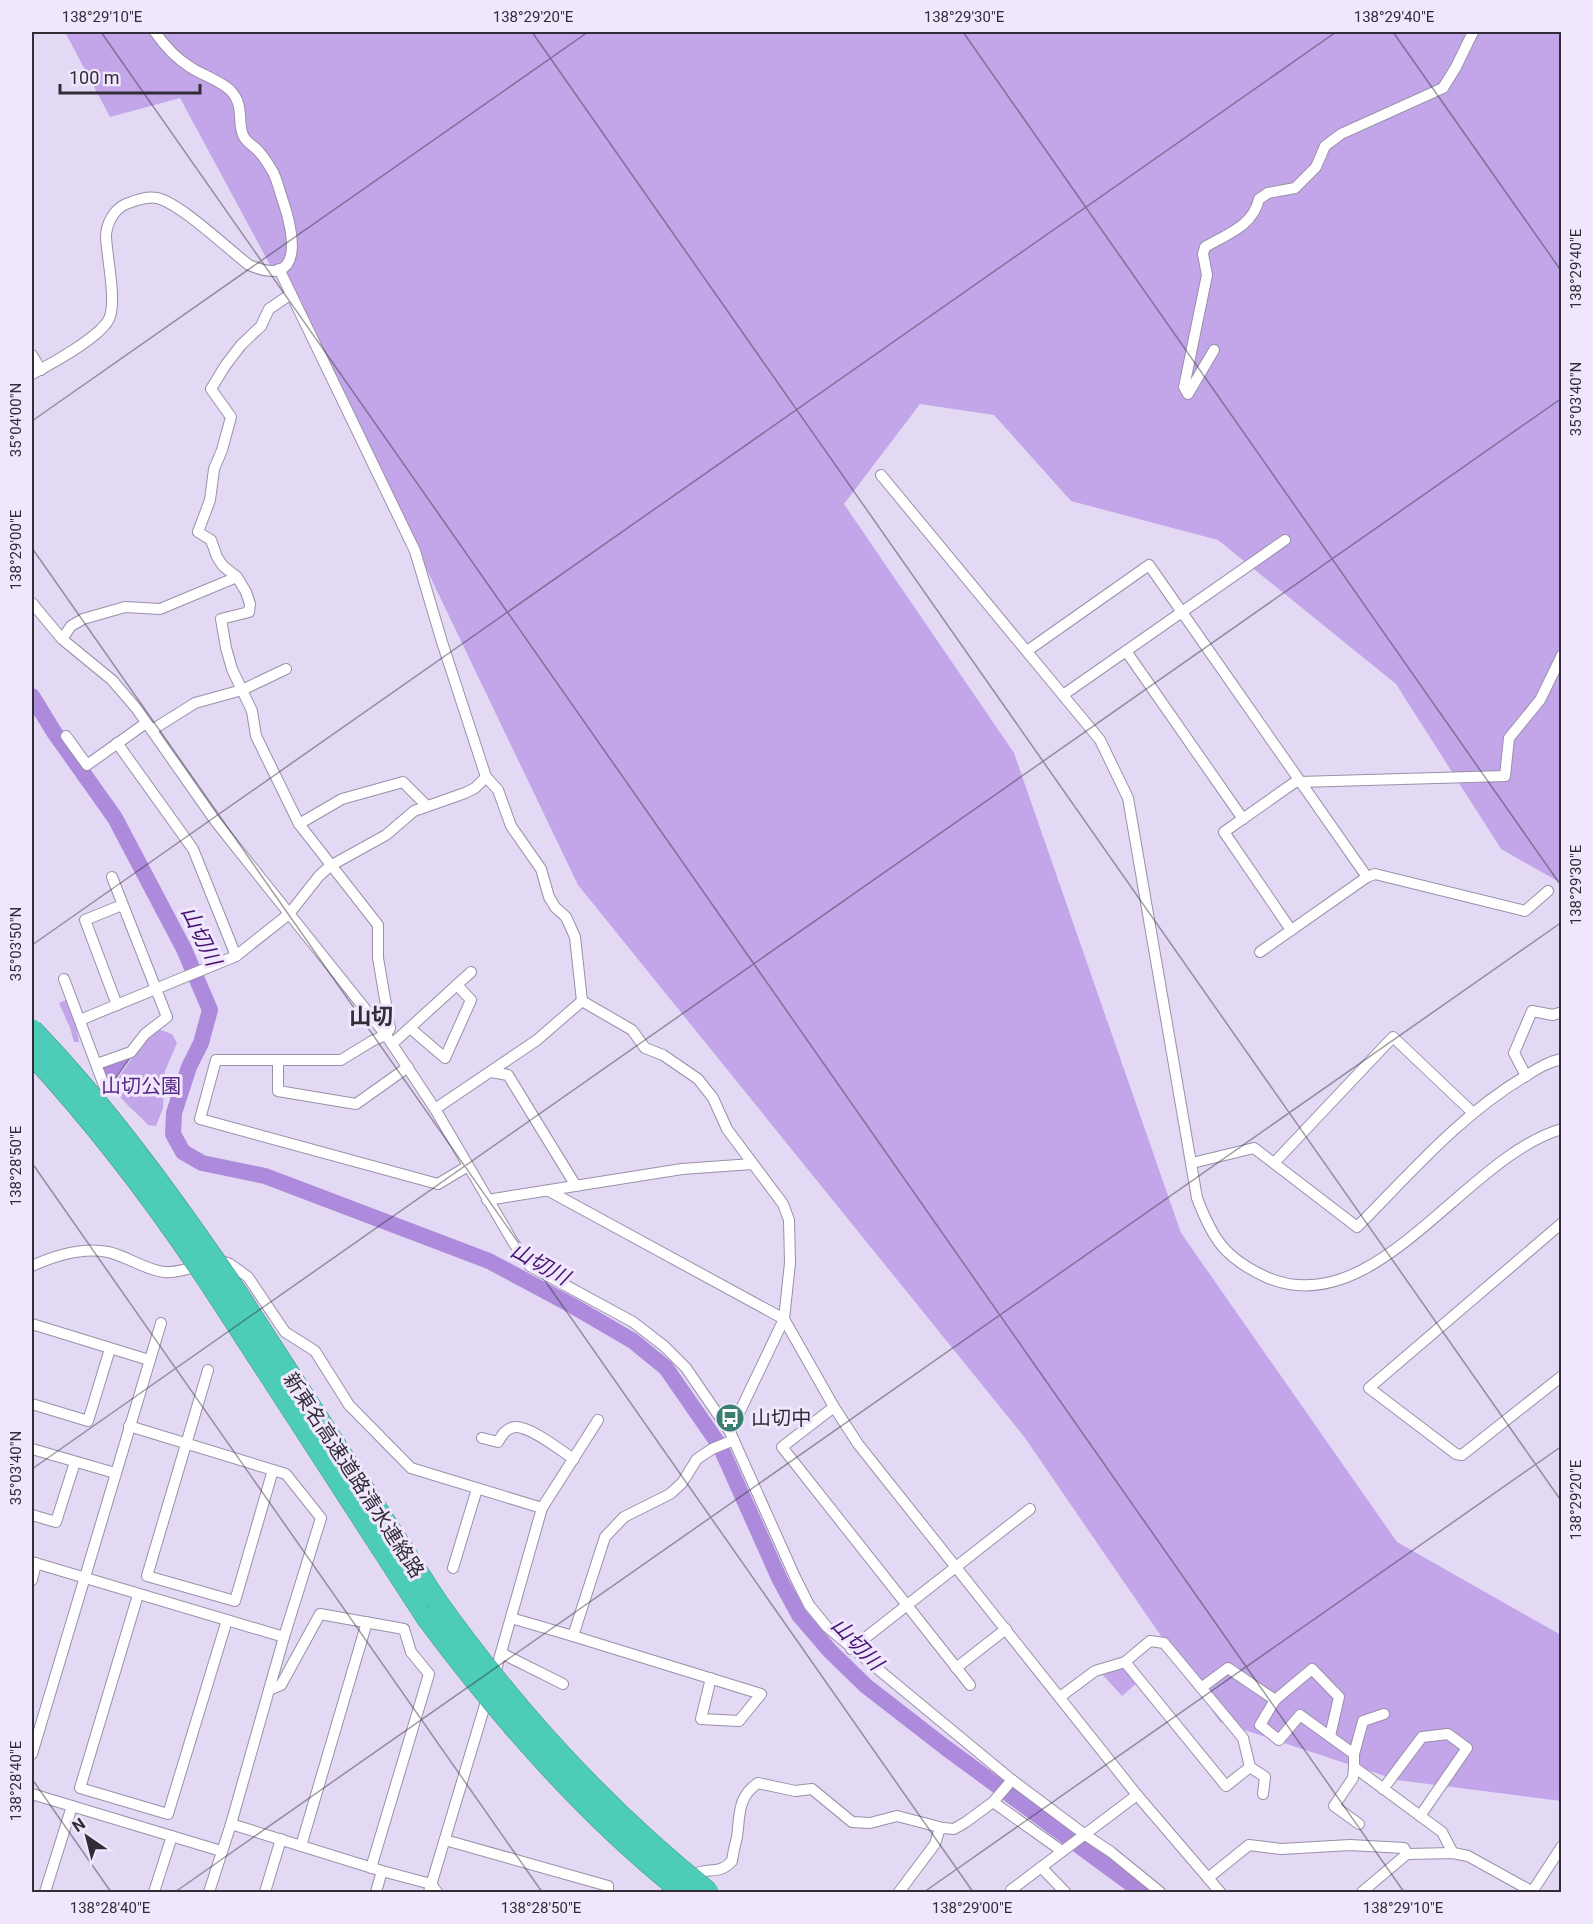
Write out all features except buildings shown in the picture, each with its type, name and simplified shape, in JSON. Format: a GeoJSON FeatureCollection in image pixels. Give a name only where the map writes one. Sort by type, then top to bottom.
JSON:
{"type":"FeatureCollection","features":[{"type":"Feature","properties":{"kind":"highway","name":"新東名高速道路清水連絡路"},"geometry":{"type":"LineString","coordinates":[[32,1030],[124,1137],[188,1221],[230,1298],[477,1683],[553,1771],[606,1824],[683,1893]]}},
{"type":"Feature","properties":{"kind":"highway","name":"新東名高速道路清水連絡路"},"geometry":{"type":"LineString","coordinates":[[32,1054],[112,1146],[174,1231],[230,1298]]}},
{"type":"Feature","properties":{"kind":"highway","name":"新東名高速道路清水連絡路"},"geometry":{"type":"LineString","coordinates":[[431,1609],[565,1760],[617,1813],[708,1893]]}},
{"type":"Feature","properties":{"kind":"street"},"geometry":{"type":"LineString","coordinates":[[32,355],[36,372],[98,332],[107,322],[113,309],[106,234],[111,217],[121,206],[136,200],[156,198],[173,204],[249,265],[262,271],[279,269],[290,260],[293,234],[274,174],[260,153],[243,136],[239,103],[230,89],[189,67],[154,32]]}},
{"type":"Feature","properties":{"kind":"street"},"geometry":{"type":"LineString","coordinates":[[1214,350],[1188,394],[1184,387],[1207,275],[1203,254],[1205,247],[1244,225],[1256,211],[1259,199],[1268,193],[1295,188],[1316,167],[1325,146],[1341,134],[1443,88],[1473,32]]}},
{"type":"Feature","properties":{"kind":"street"},"geometry":{"type":"LineString","coordinates":[[279,269],[414,552],[486,777],[498,790],[511,826],[541,869],[549,897],[555,907],[566,916],[575,937],[582,1001]]}},
{"type":"Feature","properties":{"kind":"street"},"geometry":{"type":"LineString","coordinates":[[291,294],[269,309],[261,326],[236,352],[211,389],[231,417],[214,469],[210,500],[198,532],[211,540],[217,557],[223,566],[237,577],[250,604],[249,612],[221,618],[226,648],[252,711],[256,736],[299,824],[378,925],[378,958],[390,1028],[389,1039]]}},
{"type":"Feature","properties":{"kind":"street"},"geometry":{"type":"LineString","coordinates":[[881,475],[1100,740],[1128,798],[1197,1198],[1210,1231],[1227,1252],[1248,1269],[1271,1279],[1295,1285],[1317,1285],[1343,1279],[1383,1259],[1506,1156],[1538,1137],[1562,1128]]}},
{"type":"Feature","properties":{"kind":"street"},"geometry":{"type":"LineString","coordinates":[[1063,695],[1286,540]]}},
{"type":"Feature","properties":{"kind":"street"},"geometry":{"type":"LineString","coordinates":[[1026,651],[1149,565],[1367,877]]}},
{"type":"Feature","properties":{"kind":"street"},"geometry":{"type":"LineString","coordinates":[[62,639],[71,626],[83,619],[125,607],[160,609],[237,577]]}},
{"type":"Feature","properties":{"kind":"street"},"geometry":{"type":"LineString","coordinates":[[32,603],[62,639],[112,680],[149,726],[216,822],[389,1039],[435,1109],[487,1200],[530,1266],[633,1322],[664,1346],[692,1376],[730,1438],[809,1605],[827,1627],[933,1713],[1010,1782],[1082,1836],[1111,1852],[1160,1893]]}},
{"type":"Feature","properties":{"kind":"street"},"geometry":{"type":"LineString","coordinates":[[1126,651],[1243,819]]}},
{"type":"Feature","properties":{"kind":"street"},"geometry":{"type":"LineString","coordinates":[[1291,930],[1224,832],[1299,781],[1505,776],[1509,738],[1540,700],[1562,655]]}},
{"type":"Feature","properties":{"kind":"street"},"geometry":{"type":"LineString","coordinates":[[66,736],[87,765],[117,743],[195,703],[242,690],[286,669]]}},
{"type":"Feature","properties":{"kind":"street"},"geometry":{"type":"LineString","coordinates":[[117,743],[193,849],[236,956]]}},
{"type":"Feature","properties":{"kind":"street"},"geometry":{"type":"LineString","coordinates":[[80,1020],[236,956],[289,914],[319,876],[330,866],[386,835],[414,811],[465,793],[475,788],[486,777]]}},
{"type":"Feature","properties":{"kind":"street"},"geometry":{"type":"LineString","coordinates":[[299,824],[342,799],[404,782],[426,805]]}},
{"type":"Feature","properties":{"kind":"street"},"geometry":{"type":"LineString","coordinates":[[1260,952],[1367,877],[1375,874],[1525,911],[1548,891]]}},
{"type":"Feature","properties":{"kind":"street"},"geometry":{"type":"LineString","coordinates":[[96,1064],[131,1052],[145,1034],[166,1017],[112,877]]}},
{"type":"Feature","properties":{"kind":"street"},"geometry":{"type":"LineString","coordinates":[[117,1005],[85,920],[122,905]]}},
{"type":"Feature","properties":{"kind":"street"},"geometry":{"type":"LineString","coordinates":[[468,1166],[438,1184],[200,1119],[216,1059],[341,1060],[372,1041],[389,1039],[410,1028],[471,972]]}},
{"type":"Feature","properties":{"kind":"street"},"geometry":{"type":"LineString","coordinates":[[64,979],[105,1088]]}},
{"type":"Feature","properties":{"kind":"street"},"geometry":{"type":"LineString","coordinates":[[410,1028],[445,1058],[471,1000],[457,985]]}},
{"type":"Feature","properties":{"kind":"street"},"geometry":{"type":"LineString","coordinates":[[435,1109],[537,1040],[582,1001]]}},
{"type":"Feature","properties":{"kind":"street"},"geometry":{"type":"LineString","coordinates":[[573,1636],[605,1537],[624,1517],[670,1494],[682,1483],[697,1459],[730,1438],[784,1319],[790,1263],[789,1220],[783,1204],[727,1129],[714,1098],[698,1079],[663,1055],[645,1048],[632,1030],[582,1001]]}},
{"type":"Feature","properties":{"kind":"street"},"geometry":{"type":"LineString","coordinates":[[1526,1076],[1514,1053],[1532,1011],[1553,1015],[1562,1012]]}},
{"type":"Feature","properties":{"kind":"street"},"geometry":{"type":"LineString","coordinates":[[1274,1163],[1393,1037],[1472,1112]]}},
{"type":"Feature","properties":{"kind":"street"},"geometry":{"type":"LineString","coordinates":[[1192,1163],[1254,1148],[1357,1227],[1472,1112],[1494,1095],[1550,1061],[1562,1059]]}},
{"type":"Feature","properties":{"kind":"street"},"geometry":{"type":"LineString","coordinates":[[278,1060],[278,1091],[356,1104],[408,1067]]}},
{"type":"Feature","properties":{"kind":"street"},"geometry":{"type":"LineString","coordinates":[[491,1072],[508,1075],[576,1186]]}},
{"type":"Feature","properties":{"kind":"street"},"geometry":{"type":"LineString","coordinates":[[487,1200],[682,1169],[752,1164]]}},
{"type":"Feature","properties":{"kind":"street"},"geometry":{"type":"LineString","coordinates":[[549,1191],[784,1319],[834,1407],[858,1444],[1137,1795],[1220,1893]]}},
{"type":"Feature","properties":{"kind":"street"},"geometry":{"type":"LineString","coordinates":[[1562,1223],[1369,1388],[1456,1454],[1462,1455],[1562,1376]]}},
{"type":"Feature","properties":{"kind":"street"},"geometry":{"type":"LineString","coordinates":[[32,1266],[54,1256],[90,1252],[107,1252],[164,1272],[187,1269],[218,1260],[230,1264],[248,1277],[285,1332],[315,1351],[349,1404],[411,1467],[542,1508]]}},
{"type":"Feature","properties":{"kind":"street"},"geometry":{"type":"LineString","coordinates":[[32,1754],[161,1323]]}},
{"type":"Feature","properties":{"kind":"street"},"geometry":{"type":"LineString","coordinates":[[32,1324],[149,1360]]}},
{"type":"Feature","properties":{"kind":"street"},"geometry":{"type":"LineString","coordinates":[[32,1404],[88,1421],[110,1348]]}},
{"type":"Feature","properties":{"kind":"street"},"geometry":{"type":"LineString","coordinates":[[208,1370],[147,1576],[234,1601],[273,1470]]}},
{"type":"Feature","properties":{"kind":"street"},"geometry":{"type":"LineString","coordinates":[[834,1407],[782,1447],[970,1685]]}},
{"type":"Feature","properties":{"kind":"street"},"geometry":{"type":"LineString","coordinates":[[231,1824],[432,1890],[542,1508],[598,1420]]}},
{"type":"Feature","properties":{"kind":"street"},"geometry":{"type":"LineString","coordinates":[[129,1426],[286,1474],[321,1518],[209,1893]]}},
{"type":"Feature","properties":{"kind":"street"},"geometry":{"type":"LineString","coordinates":[[482,1438],[498,1442],[504,1432],[513,1427],[526,1428],[574,1459]]}},
{"type":"Feature","properties":{"kind":"street"},"geometry":{"type":"LineString","coordinates":[[32,1449],[115,1473]]}},
{"type":"Feature","properties":{"kind":"street"},"geometry":{"type":"LineString","coordinates":[[32,1515],[56,1522],[75,1462]]}},
{"type":"Feature","properties":{"kind":"street"},"geometry":{"type":"LineString","coordinates":[[453,1568],[477,1489]]}},
{"type":"Feature","properties":{"kind":"street"},"geometry":{"type":"LineString","coordinates":[[852,1649],[1030,1509]]}},
{"type":"Feature","properties":{"kind":"street"},"geometry":{"type":"LineString","coordinates":[[32,1580],[34,1563],[284,1637]]}},
{"type":"Feature","properties":{"kind":"street"},"geometry":{"type":"LineString","coordinates":[[138,1595],[80,1788],[168,1814],[227,1620]]}},
{"type":"Feature","properties":{"kind":"street"},"geometry":{"type":"LineString","coordinates":[[269,1690],[281,1685],[320,1614],[404,1629],[411,1652],[429,1674],[376,1870],[376,1893]]}},
{"type":"Feature","properties":{"kind":"street"},"geometry":{"type":"LineString","coordinates":[[511,1618],[573,1636],[711,1678],[761,1694],[739,1721],[701,1719],[711,1678]]}},
{"type":"Feature","properties":{"kind":"street"},"geometry":{"type":"LineString","coordinates":[[301,1846],[367,1622]]}},
{"type":"Feature","properties":{"kind":"street"},"geometry":{"type":"LineString","coordinates":[[956,1668],[1006,1629]]}},
{"type":"Feature","properties":{"kind":"street"},"geometry":{"type":"LineString","coordinates":[[1060,1697],[1095,1671],[1125,1662],[1149,1641],[1164,1643],[1243,1738],[1250,1767],[1265,1777],[1263,1794]]}},
{"type":"Feature","properties":{"kind":"street"},"geometry":{"type":"LineString","coordinates":[[501,1653],[563,1684]]}},
{"type":"Feature","properties":{"kind":"street"},"geometry":{"type":"LineString","coordinates":[[1125,1662],[1226,1786],[1250,1767]]}},
{"type":"Feature","properties":{"kind":"street"},"geometry":{"type":"LineString","coordinates":[[1202,1688],[1227,1668],[1275,1700]]}},
{"type":"Feature","properties":{"kind":"street"},"geometry":{"type":"LineString","coordinates":[[1329,1736],[1339,1697],[1312,1669],[1275,1700],[1260,1725],[1280,1740],[1300,1715],[1329,1736],[1354,1754]]}},
{"type":"Feature","properties":{"kind":"street"},"geometry":{"type":"LineString","coordinates":[[1359,1824],[1334,1806],[1353,1778],[1354,1754],[1363,1721],[1384,1714]]}},
{"type":"Feature","properties":{"kind":"street"},"geometry":{"type":"LineString","coordinates":[[1383,1789],[1422,1737],[1448,1734],[1458,1741],[1467,1748],[1420,1816]]}},
{"type":"Feature","properties":{"kind":"street"},"geometry":{"type":"LineString","coordinates":[[1354,1767],[1442,1832],[1453,1853]]}},
{"type":"Feature","properties":{"kind":"street"},"geometry":{"type":"LineString","coordinates":[[667,1893],[684,1878],[701,1871],[719,1871],[732,1861],[737,1835],[737,1816],[741,1803],[753,1786],[758,1783],[795,1791],[812,1789],[852,1822],[870,1823],[897,1816],[940,1828],[954,1829],[994,1801],[1010,1782]]}},
{"type":"Feature","properties":{"kind":"street"},"geometry":{"type":"LineString","coordinates":[[32,1794],[221,1851]]}},
{"type":"Feature","properties":{"kind":"street"},"geometry":{"type":"LineString","coordinates":[[1012,1893],[1011,1890],[1137,1795]]}},
{"type":"Feature","properties":{"kind":"street"},"geometry":{"type":"LineString","coordinates":[[994,1801],[1064,1850]]}},
{"type":"Feature","properties":{"kind":"street"},"geometry":{"type":"LineString","coordinates":[[45,1893],[72,1806]]}},
{"type":"Feature","properties":{"kind":"street"},"geometry":{"type":"LineString","coordinates":[[899,1893],[936,1845],[940,1828]]}},
{"type":"Feature","properties":{"kind":"street"},"geometry":{"type":"LineString","coordinates":[[154,1893],[172,1836]]}},
{"type":"Feature","properties":{"kind":"street"},"geometry":{"type":"LineString","coordinates":[[265,1893],[280,1839]]}},
{"type":"Feature","properties":{"kind":"street"},"geometry":{"type":"LineString","coordinates":[[445,1840],[608,1886],[608,1893]]}},
{"type":"Feature","properties":{"kind":"street"},"geometry":{"type":"LineString","coordinates":[[1208,1878],[1249,1845],[1281,1849],[1350,1845],[1404,1848],[1407,1854]]}},
{"type":"Feature","properties":{"kind":"street"},"geometry":{"type":"LineString","coordinates":[[1364,1892],[1407,1854],[1453,1853],[1468,1856],[1533,1892],[1562,1846]]}},
{"type":"Feature","properties":{"kind":"street"},"geometry":{"type":"LineString","coordinates":[[1041,1867],[1065,1893]]}},
{"type":"Feature","properties":{"kind":"green space"},"geometry":{"type":"Polygon","coordinates":[[[65,32],[1561,32],[1561,883],[1501,849],[1396,684],[1218,540],[1071,501],[994,415],[920,404],[844,504],[1014,753],[1181,1233],[1397,1542],[1561,1635],[1561,1801],[1397,1780],[1220,1722],[1025,1438],[578,885],[368,447],[180,98],[110,117],[65,32]]]}},
{"type":"Feature","properties":{"kind":"green space"},"geometry":{"type":"Polygon","coordinates":[[[68,999],[74,1015],[79,1042],[74,1042],[59,1003],[68,999]]]}},
{"type":"Feature","properties":{"kind":"green space","name":"山切公園"},"geometry":{"type":"Polygon","coordinates":[[[158,1029],[172,1034],[177,1043],[165,1071],[163,1108],[156,1126],[148,1125],[113,1086],[144,1040],[158,1029]]]}},
{"type":"Feature","properties":{"kind":"green space"},"geometry":{"type":"Polygon","coordinates":[[[1119,1667],[1124,1669],[1137,1683],[1122,1696],[1102,1674],[1119,1667]]]}},
{"type":"Feature","properties":{"kind":"shaded area"},"geometry":{"type":"Polygon","coordinates":[[[132,1055],[110,1086],[103,1070],[105,1065],[132,1055]]]}},
{"type":"Feature","properties":{"kind":"waterway","name":"山切川"},"geometry":{"type":"LineString","coordinates":[[32,696],[54,732],[115,818],[184,949],[210,1010],[201,1043],[189,1067],[174,1113],[173,1134],[183,1152],[202,1163],[265,1176],[489,1261],[633,1341],[666,1368],[720,1446],[780,1580],[799,1615],[830,1651],[866,1686],[946,1748],[1142,1892]]}},
{"type":"Feature","properties":{"kind":"place","name":"山切中"},"geometry":{"type":"Point","coordinates":[730,1418]}},
{"type":"Feature","properties":{"kind":"district","name":"山切"},"geometry":{"type":"Point","coordinates":[371,1016]}}]}
